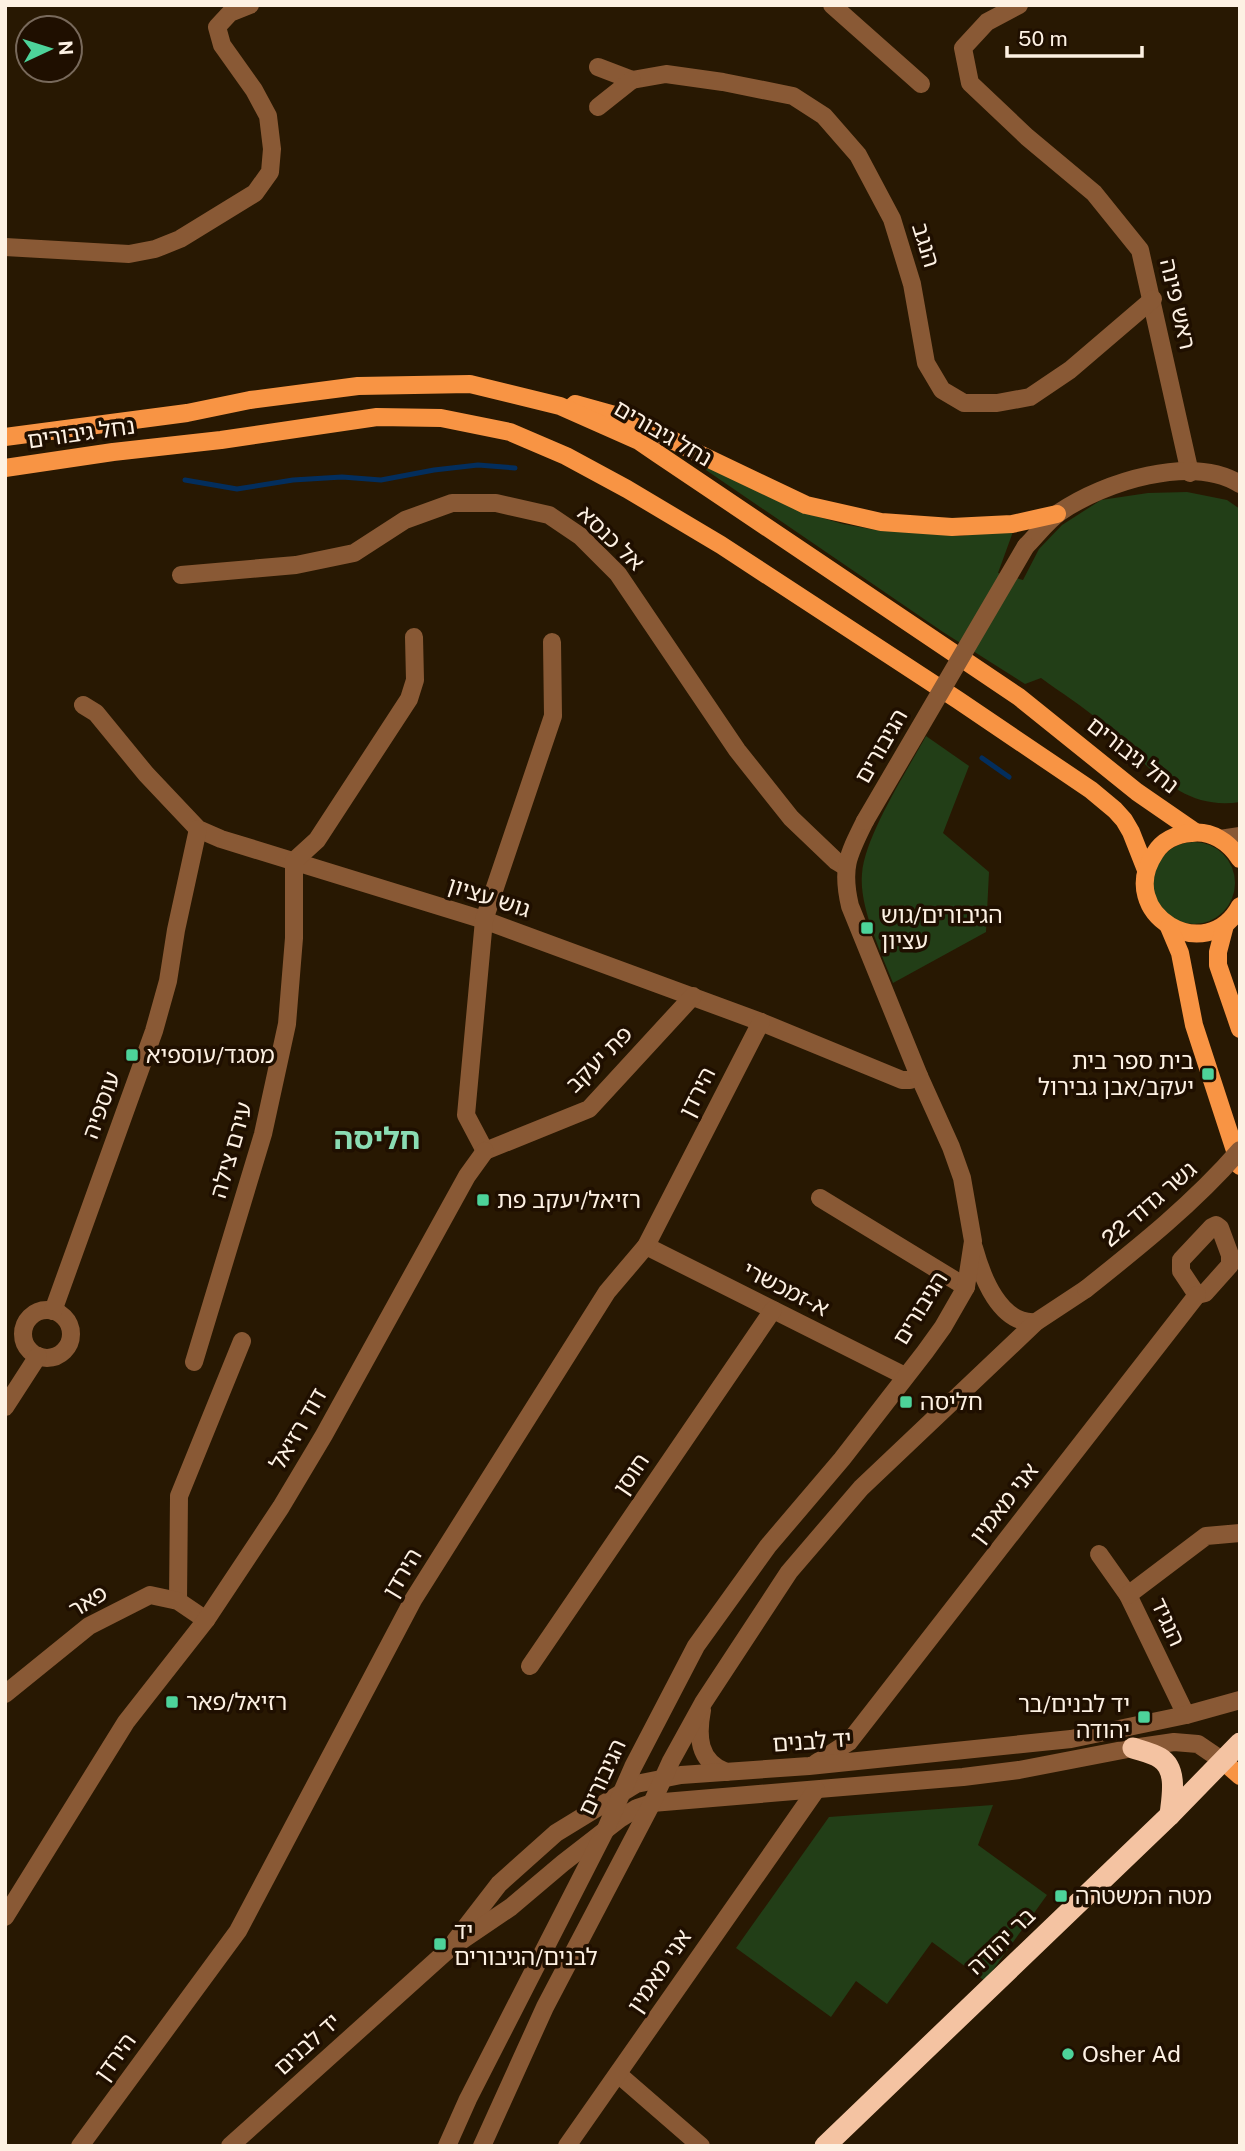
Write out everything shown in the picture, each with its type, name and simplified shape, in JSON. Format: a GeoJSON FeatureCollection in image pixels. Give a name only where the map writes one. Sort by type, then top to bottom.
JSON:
{"type":"FeatureCollection","features":[{"type":"Feature","properties":{"kind":"highway","name":"בר יהודה"},"geometry":{"type":"LineString","coordinates":[[825,2146],[1170,1815],[1240,1743]]}},
{"type":"Feature","properties":{"kind":"highway"},"geometry":{"type":"LineString","coordinates":[[1133,1748],[1160,1758],[1168,1765],[1172,1786],[1170,1815]]}},
{"type":"Feature","properties":{"kind":"main road","name":"נחל גיבורים"},"geometry":{"type":"LineString","coordinates":[[5,437],[358,386],[470,384],[560,406],[639,441],[1019,697],[1138,792],[1195,832],[1220,839]]}},
{"type":"Feature","properties":{"kind":"main road"},"geometry":{"type":"LineString","coordinates":[[492,388],[589,406],[636,421],[701,456],[806,505],[916,526],[1012,524],[1057,514]]}},
{"type":"Feature","properties":{"kind":"main road","name":"נחל גיבורים"},"geometry":{"type":"LineString","coordinates":[[5,468],[377,417],[441,418],[510,432],[566,456],[721,545],[1091,790],[1124,820],[1146,870],[1145,889],[1150,907],[1169,927]]}},
{"type":"Feature","properties":{"kind":"main road"},"geometry":{"type":"LineString","coordinates":[[1146,870],[1157,849],[1169,839],[1195,832]]}},
{"type":"Feature","properties":{"kind":"main road"},"geometry":{"type":"LineString","coordinates":[[1220,839],[1235,851],[1240,859]]}},
{"type":"Feature","properties":{"kind":"main road"},"geometry":{"type":"LineString","coordinates":[[1169,927],[1197,934],[1212,931],[1225,925],[1240,906]]}},
{"type":"Feature","properties":{"kind":"main road"},"geometry":{"type":"LineString","coordinates":[[1225,925],[1217,952],[1218,965],[1240,1029]]}},
{"type":"Feature","properties":{"kind":"main road"},"geometry":{"type":"LineString","coordinates":[[1169,927],[1180,953],[1194,1025],[1240,1166]]}},
{"type":"Feature","properties":{"kind":"main road"},"geometry":{"type":"LineString","coordinates":[[1223,1761],[1240,1776]]}},
{"type":"Feature","properties":{"kind":"street"},"geometry":{"type":"LineString","coordinates":[[5,247],[129,254],[180,239],[255,193],[270,172],[272,149],[268,116],[254,90],[222,45],[217,27],[230,13],[250,5]]}},
{"type":"Feature","properties":{"kind":"street"},"geometry":{"type":"LineString","coordinates":[[832,5],[921,84]]}},
{"type":"Feature","properties":{"kind":"street","name":"ראש פינה"},"geometry":{"type":"LineString","coordinates":[[1020,5],[987,22],[963,48],[970,83],[1027,137],[1094,192],[1140,250],[1190,472]]}},
{"type":"Feature","properties":{"kind":"street"},"geometry":{"type":"LineString","coordinates":[[598,67],[632,80]]}},
{"type":"Feature","properties":{"kind":"street","name":"הנגב"},"geometry":{"type":"LineString","coordinates":[[632,80],[666,74],[723,82],[793,96],[824,116],[858,155],[892,219],[912,284],[926,363],[942,390],[964,403],[997,403],[1030,397],[1069,370],[1153,299]]}},
{"type":"Feature","properties":{"kind":"street"},"geometry":{"type":"LineString","coordinates":[[598,107],[632,80]]}},
{"type":"Feature","properties":{"kind":"street","name":"הגיבורים"},"geometry":{"type":"LineString","coordinates":[[447,2146],[695,1646],[768,1546],[842,1460],[943,1326],[966,1287],[973,1241],[962,1178],[850,906],[845,886],[846,867],[852,848],[865,821],[1026,546],[1057,514],[1105,489],[1142,477],[1190,472],[1219,475],[1240,484]]}},
{"type":"Feature","properties":{"kind":"street","name":"אל כנסא"},"geometry":{"type":"LineString","coordinates":[[181,575],[296,565],[355,553],[405,520],[452,503],[496,503],[549,514],[580,536],[618,574],[737,750],[791,818],[836,861],[846,867]]}},
{"type":"Feature","properties":{"kind":"street"},"geometry":{"type":"LineString","coordinates":[[294,861],[317,840],[409,699],[415,680],[414,637]]}},
{"type":"Feature","properties":{"kind":"street"},"geometry":{"type":"LineString","coordinates":[[485,1151],[466,1115],[484,920],[553,716],[552,642]]}},
{"type":"Feature","properties":{"kind":"street","name":"גוש עציון"},"geometry":{"type":"LineString","coordinates":[[83,705],[96,713],[146,774],[198,829],[221,839],[484,920],[761,1022],[902,1080],[919,1076]]}},
{"type":"Feature","properties":{"kind":"street","name":"עוספיה"},"geometry":{"type":"LineString","coordinates":[[53,1311],[155,1031],[168,981],[198,829]]}},
{"type":"Feature","properties":{"kind":"street"},"geometry":{"type":"LineString","coordinates":[[1220,839],[1240,836]]}},
{"type":"Feature","properties":{"kind":"street","name":"עירם צילה"},"geometry":{"type":"LineString","coordinates":[[194,1362],[264,1133],[287,1024],[294,938],[294,861]]}},
{"type":"Feature","properties":{"kind":"street","name":"פת יעקב"},"geometry":{"type":"LineString","coordinates":[[485,1151],[589,1109],[693,996]]}},
{"type":"Feature","properties":{"kind":"street","name":"הירדן"},"geometry":{"type":"LineString","coordinates":[[80,2146],[238,1931],[413,1600],[607,1292],[646,1246],[761,1022]]}},
{"type":"Feature","properties":{"kind":"street","name":"גשר גדוד 22"},"geometry":{"type":"LineString","coordinates":[[1036,1322],[1086,1289],[1133,1252],[1213,1181],[1240,1150]]}},
{"type":"Feature","properties":{"kind":"street","name":"דוד רזיאל"},"geometry":{"type":"LineString","coordinates":[[5,1917],[126,1722],[206,1620],[281,1507],[324,1435],[467,1176],[485,1151]]}},
{"type":"Feature","properties":{"kind":"street"},"geometry":{"type":"LineString","coordinates":[[820,1198],[966,1287]]}},
{"type":"Feature","properties":{"kind":"street"},"geometry":{"type":"LineString","coordinates":[[973,1241],[981,1269],[998,1301],[1015,1319],[1036,1322]]}},
{"type":"Feature","properties":{"kind":"street","name":"א-זמכשרי"},"geometry":{"type":"LineString","coordinates":[[646,1246],[905,1376]]}},
{"type":"Feature","properties":{"kind":"street","name":"אני מאמין"},"geometry":{"type":"LineString","coordinates":[[809,1766],[849,1742],[1197,1295]]}},
{"type":"Feature","properties":{"kind":"street"},"geometry":{"type":"LineString","coordinates":[[41,1310],[53,1311],[68,1322],[70,1338],[67,1346],[54,1356],[38,1356],[26,1346],[23,1332],[25,1324],[34,1313],[41,1310]]}},
{"type":"Feature","properties":{"kind":"street","name":"חוסן"},"geometry":{"type":"LineString","coordinates":[[530,1667],[773,1310]]}},
{"type":"Feature","properties":{"kind":"street"},"geometry":{"type":"LineString","coordinates":[[482,2146],[545,2007],[652,1803],[671,1761],[703,1703],[789,1573],[861,1488],[1036,1322]]}},
{"type":"Feature","properties":{"kind":"street"},"geometry":{"type":"LineString","coordinates":[[178,1601],[179,1496],[242,1341]]}},
{"type":"Feature","properties":{"kind":"street"},"geometry":{"type":"LineString","coordinates":[[5,1407],[38,1356]]}},
{"type":"Feature","properties":{"kind":"street"},"geometry":{"type":"LineString","coordinates":[[1128,1595],[1206,1536],[1240,1533]]}},
{"type":"Feature","properties":{"kind":"street","name":"הנגיד"},"geometry":{"type":"LineString","coordinates":[[1099,1554],[1128,1595],[1186,1715]]}},
{"type":"Feature","properties":{"kind":"street","name":"פאר"},"geometry":{"type":"LineString","coordinates":[[5,1694],[89,1626],[150,1595],[178,1601],[206,1620]]}},
{"type":"Feature","properties":{"kind":"street","name":"יד לבנים"},"geometry":{"type":"LineString","coordinates":[[449,1949],[481,1906],[509,1875],[556,1833],[636,1784],[665,1777],[864,1761],[1071,1740],[1186,1715],[1240,1700]]}},
{"type":"Feature","properties":{"kind":"street"},"geometry":{"type":"LineString","coordinates":[[703,1703],[700,1720],[701,1747],[710,1764],[726,1772]]}},
{"type":"Feature","properties":{"kind":"street"},"geometry":{"type":"LineString","coordinates":[[849,1742],[851,1756],[864,1761]]}},
{"type":"Feature","properties":{"kind":"street","name":"יד לבנים"},"geometry":{"type":"LineString","coordinates":[[230,2146],[449,1949],[511,1907],[563,1863],[638,1808],[652,1803],[1019,1770],[1133,1748],[1186,1742],[1198,1744],[1223,1761]]}},
{"type":"Feature","properties":{"kind":"street","name":"אני מאמין"},"geometry":{"type":"LineString","coordinates":[[567,2146],[816,1790]]}},
{"type":"Feature","properties":{"kind":"street"},"geometry":{"type":"LineString","coordinates":[[618,2074],[701,2146]]}},
{"type":"Feature","properties":{"kind":"green space"},"geometry":{"type":"Polygon","coordinates":[[[684,455],[809,514],[843,524],[876,530],[960,536],[1014,529],[998,573],[1023,580],[1039,549],[1062,525],[1101,500],[1148,493],[1187,492],[1227,500],[1240,509],[1240,802],[1218,803],[1198,799],[1180,791],[1163,780],[1095,717],[1041,678],[1025,684],[943,632],[684,455]]]}},
{"type":"Feature","properties":{"kind":"green space"},"geometry":{"type":"Polygon","coordinates":[[[926,736],[969,766],[943,833],[989,872],[986,932],[893,983],[867,915],[862,874],[865,858],[879,822],[926,736]]]}},
{"type":"Feature","properties":{"kind":"green space"},"geometry":{"type":"Polygon","coordinates":[[[1194,842],[1210,845],[1223,854],[1232,867],[1235,883],[1232,899],[1223,912],[1210,921],[1194,924],[1178,921],[1165,912],[1156,899],[1153,883],[1156,867],[1165,854],[1178,845],[1194,842]]]}},
{"type":"Feature","properties":{"kind":"green space"},"geometry":{"type":"Polygon","coordinates":[[[993,1805],[978,1845],[1047,1895],[985,1981],[932,1942],[887,2004],[856,1981],[831,2017],[736,1948],[829,1817],[993,1805]]]}},
{"type":"Feature","properties":{"kind":"waterway"},"geometry":{"type":"LineString","coordinates":[[185,480],[237,489],[293,480],[342,477],[381,480],[478,465],[515,468]]}},
{"type":"Feature","properties":{"kind":"waterway"},"geometry":{"type":"LineString","coordinates":[[982,758],[1009,777]]}},
{"type":"Feature","properties":{"kind":"place","name":"הגיבורים/גוש עציון"},"geometry":{"type":"Point","coordinates":[867,928]}},
{"type":"Feature","properties":{"kind":"place","name":"מסגד/עוספיא"},"geometry":{"type":"Point","coordinates":[132,1055]}},
{"type":"Feature","properties":{"kind":"place","name":"בית ספר בית יעקב/אבן גבירול"},"geometry":{"type":"Point","coordinates":[1208,1074]}},
{"type":"Feature","properties":{"kind":"place","name":"רזיאל/יעקב פת"},"geometry":{"type":"Point","coordinates":[483,1200]}},
{"type":"Feature","properties":{"kind":"place","name":"חליסה"},"geometry":{"type":"Point","coordinates":[906,1402]}},
{"type":"Feature","properties":{"kind":"place","name":"רזיאל/פאר"},"geometry":{"type":"Point","coordinates":[172,1702]}},
{"type":"Feature","properties":{"kind":"place","name":"יד לבנים/בר יהודה"},"geometry":{"type":"Point","coordinates":[1144,1717]}},
{"type":"Feature","properties":{"kind":"place","name":"מטה המשטרה"},"geometry":{"type":"Point","coordinates":[1061,1896]}},
{"type":"Feature","properties":{"kind":"place","name":"יד לבנים/הגיבורים"},"geometry":{"type":"Point","coordinates":[440,1944]}},
{"type":"Feature","properties":{"kind":"place","name":"Osher Ad"},"geometry":{"type":"Point","coordinates":[1068,2054]}},
{"type":"Feature","properties":{"kind":"district","name":"חליסה"},"geometry":{"type":"Point","coordinates":[377,1139]}}]}
